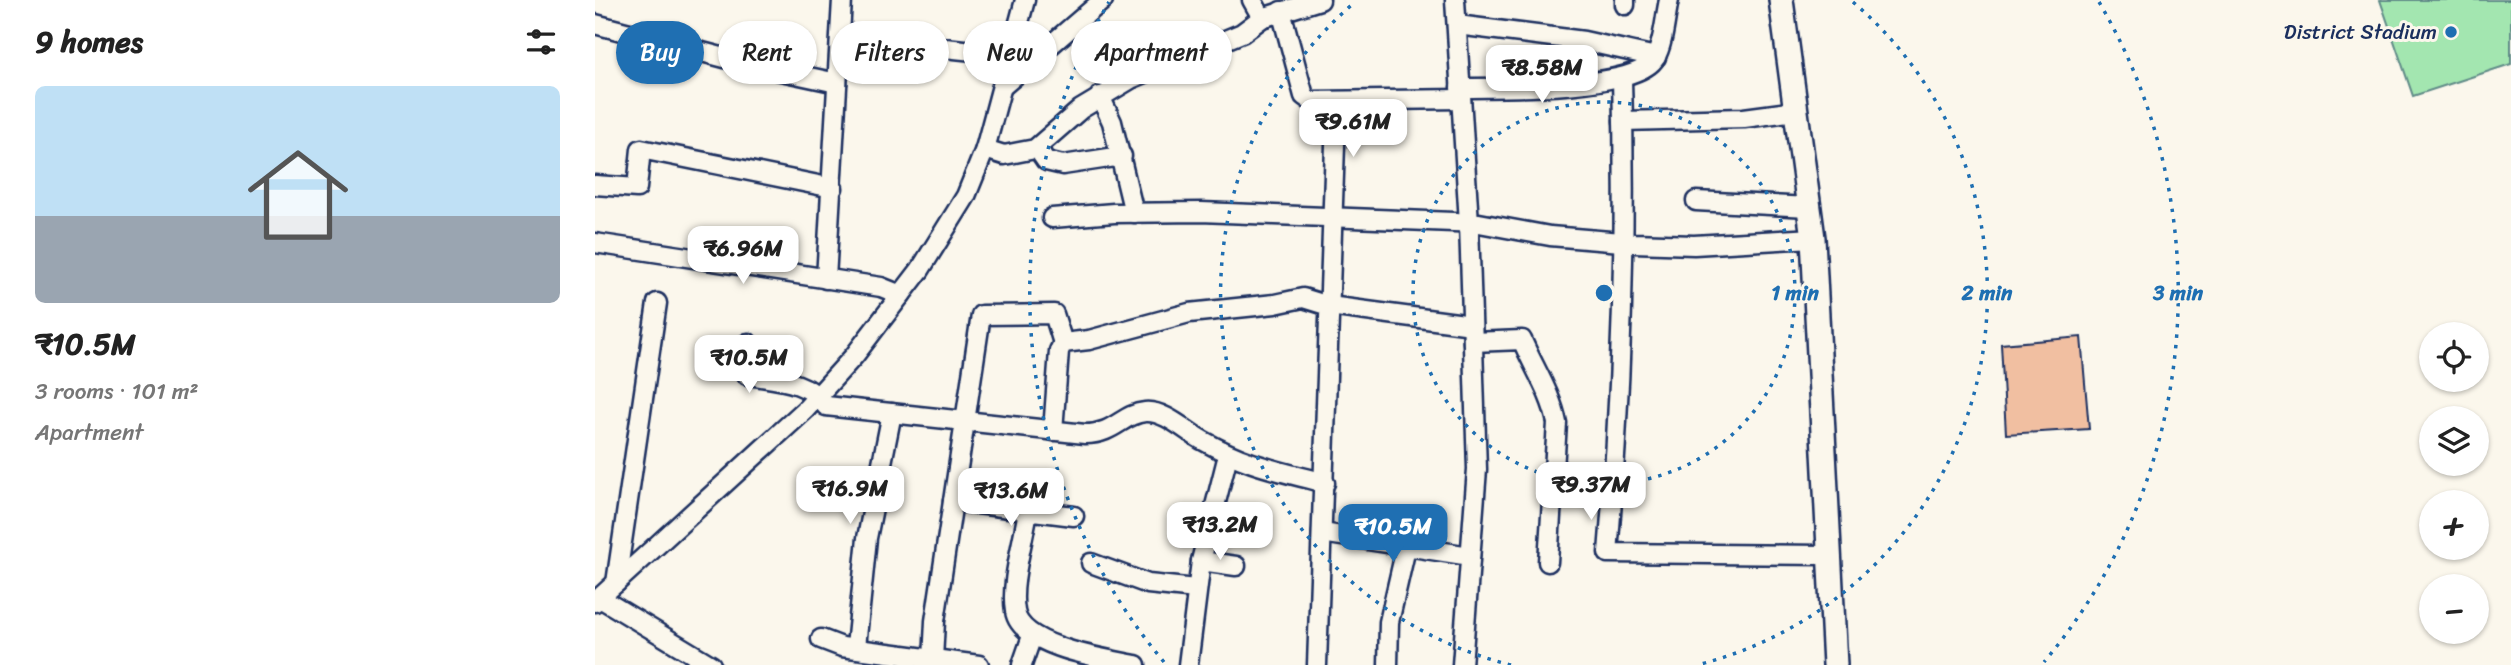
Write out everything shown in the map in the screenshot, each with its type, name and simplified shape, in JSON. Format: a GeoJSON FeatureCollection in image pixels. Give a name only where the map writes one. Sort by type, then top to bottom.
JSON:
{"type":"FeatureCollection","features":[{"type":"Feature","properties":{"kind":"main road"},"geometry":{"type":"LineString","coordinates":[[1781,0],[1813,238],[1827,555],[1835,665]]}},
{"type":"Feature","properties":{"kind":"street"},"geometry":{"type":"LineString","coordinates":[[841,21],[842,0]]}},
{"type":"Feature","properties":{"kind":"street"},"geometry":{"type":"LineString","coordinates":[[1020,21],[1025,0]]}},
{"type":"Feature","properties":{"kind":"street"},"geometry":{"type":"LineString","coordinates":[[711,665],[597,600],[731,480],[819,395],[854,356],[901,295],[966,195],[985,149],[1003,86],[1103,0]]}},
{"type":"Feature","properties":{"kind":"street"},"geometry":{"type":"LineString","coordinates":[[1252,0],[1262,18]]}},
{"type":"Feature","properties":{"kind":"street"},"geometry":{"type":"LineString","coordinates":[[985,149],[1004,155],[1037,148],[1100,96],[1131,79],[1242,33],[1262,18],[1319,0]]}},
{"type":"Feature","properties":{"kind":"street"},"geometry":{"type":"LineString","coordinates":[[1455,0],[1469,223],[1477,469],[1462,665]]}},
{"type":"Feature","properties":{"kind":"street"},"geometry":{"type":"LineString","coordinates":[[1282,11],[1304,96],[1311,102],[1332,103],[1622,79],[1643,70],[1655,57],[1669,0]]}},
{"type":"Feature","properties":{"kind":"street"},"geometry":{"type":"LineString","coordinates":[[595,24],[744,63],[831,82]]}},
{"type":"Feature","properties":{"kind":"street"},"geometry":{"type":"LineString","coordinates":[[1457,25],[1584,41],[1655,57]]}},
{"type":"Feature","properties":{"kind":"street"},"geometry":{"type":"LineString","coordinates":[[1622,79],[1624,242],[1618,430],[1608,553],[1827,555]]}},
{"type":"Feature","properties":{"kind":"street"},"geometry":{"type":"LineString","coordinates":[[826,279],[837,84]]}},
{"type":"Feature","properties":{"kind":"street"},"geometry":{"type":"LineString","coordinates":[[1100,96],[1112,122],[1122,156],[1134,213]]}},
{"type":"Feature","properties":{"kind":"street"},"geometry":{"type":"LineString","coordinates":[[1317,665],[1325,483],[1330,216],[1335,145],[1332,103]]}},
{"type":"Feature","properties":{"kind":"street"},"geometry":{"type":"LineString","coordinates":[[1623,121],[1744,118],[1796,111]]}},
{"type":"Feature","properties":{"kind":"street"},"geometry":{"type":"LineString","coordinates":[[1037,148],[1046,161],[1063,165],[1122,156]]}},
{"type":"Feature","properties":{"kind":"street"},"geometry":{"type":"LineString","coordinates":[[595,185],[637,188],[641,149],[833,188]]}},
{"type":"Feature","properties":{"kind":"street"},"geometry":{"type":"LineString","coordinates":[[1696,201],[1809,207]]}},
{"type":"Feature","properties":{"kind":"street"},"geometry":{"type":"LineString","coordinates":[[1052,218],[1134,213],[1330,216],[1469,223],[1624,242],[1694,244],[1813,238]]}},
{"type":"Feature","properties":{"kind":"street"},"geometry":{"type":"LineString","coordinates":[[595,243],[881,287],[901,295]]}},
{"type":"Feature","properties":{"kind":"street"},"geometry":{"type":"LineString","coordinates":[[1063,343],[1089,340],[1216,309],[1275,304],[1303,298],[1329,306],[1472,334],[1522,340],[1534,369],[1553,401],[1557,423],[1548,562]]}},
{"type":"Feature","properties":{"kind":"street"},"geometry":{"type":"LineString","coordinates":[[616,583],[657,303]]}},
{"type":"Feature","properties":{"kind":"street"},"geometry":{"type":"LineString","coordinates":[[933,660],[935,621],[968,419],[981,315],[1053,314],[1063,343],[1059,351],[1052,431]]}},
{"type":"Feature","properties":{"kind":"street"},"geometry":{"type":"LineString","coordinates":[[748,343],[747,375],[800,384],[819,395],[826,407],[1102,434],[1145,411],[1159,414],[1228,455],[1257,468],[1325,483]]}},
{"type":"Feature","properties":{"kind":"street"},"geometry":{"type":"LineString","coordinates":[[856,647],[867,538],[892,413]]}},
{"type":"Feature","properties":{"kind":"street"},"geometry":{"type":"LineString","coordinates":[[1188,665],[1201,561],[1228,455]]}},
{"type":"Feature","properties":{"kind":"street"},"geometry":{"type":"LineString","coordinates":[[953,500],[1074,516]]}},
{"type":"Feature","properties":{"kind":"street"},"geometry":{"type":"LineString","coordinates":[[1028,510],[1014,599],[1015,614],[1021,627],[1031,636],[1091,656],[1136,665]]}},
{"type":"Feature","properties":{"kind":"street"},"geometry":{"type":"LineString","coordinates":[[1322,533],[1470,556]]}},
{"type":"Feature","properties":{"kind":"street"},"geometry":{"type":"LineString","coordinates":[[1388,665],[1389,622],[1406,548]]}},
{"type":"Feature","properties":{"kind":"street"},"geometry":{"type":"LineString","coordinates":[[1201,561],[1236,566]]}},
{"type":"Feature","properties":{"kind":"street"},"geometry":{"type":"LineString","coordinates":[[1091,563],[1148,584],[1196,589]]}},
{"type":"Feature","properties":{"kind":"street"},"geometry":{"type":"LineString","coordinates":[[1022,665],[1031,636]]}},
{"type":"Feature","properties":{"kind":"street"},"geometry":{"type":"LineString","coordinates":[[821,639],[842,647],[979,665]]}},
{"type":"Feature","properties":{"kind":"green space","name":"District Stadium"},"geometry":{"type":"Polygon","coordinates":[[[2380,0],[2511,0],[2511,64],[2413,96],[2380,0]]]}},
{"type":"Feature","properties":{"kind":"building"},"geometry":{"type":"Polygon","coordinates":[[[2081,337],[2089,429],[2006,434],[2001,344],[2081,337]]]}},
{"type":"Feature","properties":{"kind":"place","name":"District Stadium"},"geometry":{"type":"Point","coordinates":[2451,32]}}]}
